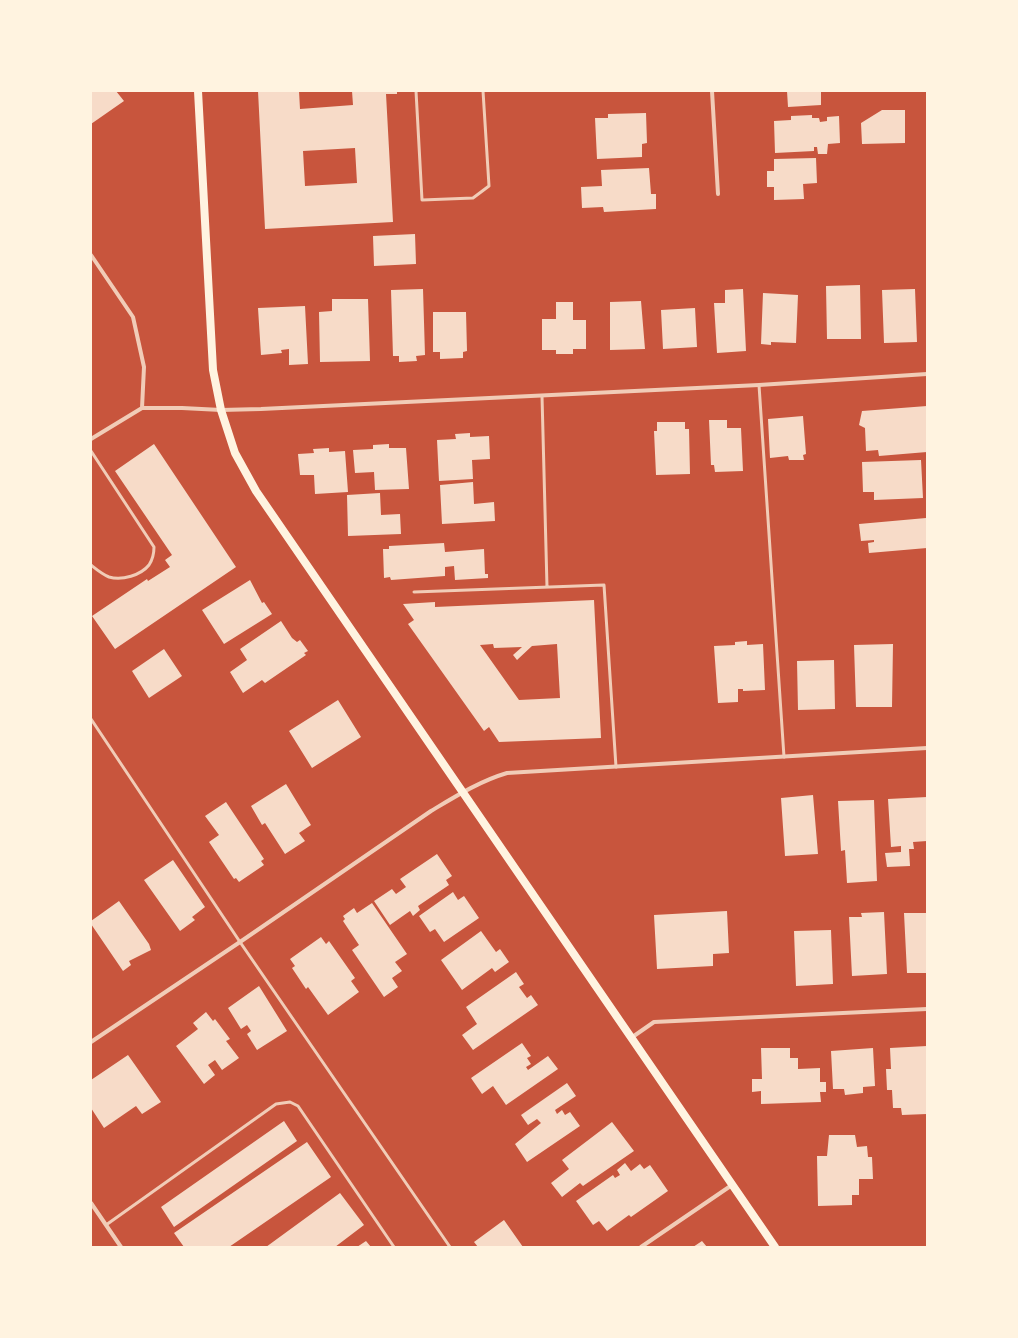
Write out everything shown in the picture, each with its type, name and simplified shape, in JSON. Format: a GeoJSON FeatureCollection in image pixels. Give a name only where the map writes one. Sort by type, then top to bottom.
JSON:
{"type":"FeatureCollection","features":[{"type":"Feature","properties":{"kind":"main road"},"geometry":{"type":"LineString","coordinates":[[198,91],[212,370],[221,410],[235,453],[256,491],[775,1247]]}},
{"type":"Feature","properties":{"kind":"street"},"geometry":{"type":"LineString","coordinates":[[712,91],[718,194]]}},
{"type":"Feature","properties":{"kind":"street"},"geometry":{"type":"LineString","coordinates":[[91,255],[132,317],[144,367],[142,408]]}},
{"type":"Feature","properties":{"kind":"street"},"geometry":{"type":"LineString","coordinates":[[91,439],[142,408],[221,410],[759,385],[927,374]]}},
{"type":"Feature","properties":{"kind":"street"},"geometry":{"type":"LineString","coordinates":[[91,1042],[432,811],[493,777],[507,773],[927,748]]}},
{"type":"Feature","properties":{"kind":"street"},"geometry":{"type":"LineString","coordinates":[[631,1038],[654,1022],[927,1009]]}},
{"type":"Feature","properties":{"kind":"street"},"geometry":{"type":"LineString","coordinates":[[641,1247],[732,1185]]}},
{"type":"Feature","properties":{"kind":"street"},"geometry":{"type":"LineString","coordinates":[[91,1203],[121,1247]]}},
{"type":"Feature","properties":{"kind":"lane"},"geometry":{"type":"LineString","coordinates":[[416,91],[422,200],[473,198],[489,186],[483,91]]}},
{"type":"Feature","properties":{"kind":"lane"},"geometry":{"type":"LineString","coordinates":[[759,385],[784,757]]}},
{"type":"Feature","properties":{"kind":"lane"},"geometry":{"type":"LineString","coordinates":[[542,396],[547,587]]}},
{"type":"Feature","properties":{"kind":"lane"},"geometry":{"type":"LineString","coordinates":[[91,451],[154,547],[154,555],[149,565],[139,573],[124,578],[110,577],[99,572],[91,565]]}},
{"type":"Feature","properties":{"kind":"lane"},"geometry":{"type":"LineString","coordinates":[[414,592],[604,585],[616,767]]}},
{"type":"Feature","properties":{"kind":"lane"},"geometry":{"type":"LineString","coordinates":[[91,719],[240,942],[450,1247]]}},
{"type":"Feature","properties":{"kind":"lane"},"geometry":{"type":"LineString","coordinates":[[106,1225],[276,1104],[290,1102],[298,1106],[394,1247]]}},
{"type":"Feature","properties":{"kind":"building"},"geometry":{"type":"Polygon","coordinates":[[[91,91],[116,91],[124,101],[91,124],[91,91]]]}},
{"type":"Feature","properties":{"kind":"building"},"geometry":{"type":"Polygon","coordinates":[[[258,91],[299,91],[300,109],[353,105],[352,91],[397,91],[397,94],[386,94],[393,222],[265,229],[258,91]],[[355,148],[303,151],[305,186],[357,183],[355,148]]]}},
{"type":"Feature","properties":{"kind":"building"},"geometry":{"type":"Polygon","coordinates":[[[787,91],[821,91],[821,105],[788,107],[787,91]]]}},
{"type":"Feature","properties":{"kind":"building"},"geometry":{"type":"Polygon","coordinates":[[[882,110],[905,110],[905,143],[862,144],[861,123],[882,110]]]}},
{"type":"Feature","properties":{"kind":"building"},"geometry":{"type":"Polygon","coordinates":[[[646,113],[647,143],[642,144],[642,157],[597,159],[595,118],[608,118],[608,114],[646,113]]]}},
{"type":"Feature","properties":{"kind":"building"},"geometry":{"type":"Polygon","coordinates":[[[812,115],[812,118],[819,118],[820,122],[827,121],[827,117],[839,116],[840,143],[828,144],[827,154],[818,154],[817,147],[814,147],[814,151],[775,153],[774,121],[791,120],[791,116],[812,115]]]}},
{"type":"Feature","properties":{"kind":"building"},"geometry":{"type":"Polygon","coordinates":[[[816,158],[817,183],[803,184],[804,199],[774,200],[774,187],[767,187],[767,171],[774,171],[774,159],[816,158]]]}},
{"type":"Feature","properties":{"kind":"building"},"geometry":{"type":"Polygon","coordinates":[[[649,168],[651,194],[656,194],[656,209],[604,212],[603,207],[582,208],[581,187],[602,186],[601,170],[649,168]]]}},
{"type":"Feature","properties":{"kind":"building"},"geometry":{"type":"Polygon","coordinates":[[[415,234],[416,264],[374,266],[373,236],[415,234]]]}},
{"type":"Feature","properties":{"kind":"building"},"geometry":{"type":"Polygon","coordinates":[[[860,285],[861,339],[827,339],[826,286],[860,285]]]}},
{"type":"Feature","properties":{"kind":"building"},"geometry":{"type":"Polygon","coordinates":[[[423,289],[425,355],[416,356],[417,361],[399,362],[399,356],[393,356],[391,290],[423,289]]]}},
{"type":"Feature","properties":{"kind":"building"},"geometry":{"type":"Polygon","coordinates":[[[743,289],[746,351],[717,353],[714,303],[725,303],[725,290],[743,289]]]}},
{"type":"Feature","properties":{"kind":"building"},"geometry":{"type":"Polygon","coordinates":[[[915,289],[917,342],[884,343],[882,290],[915,289]]]}},
{"type":"Feature","properties":{"kind":"building"},"geometry":{"type":"Polygon","coordinates":[[[763,293],[798,295],[796,343],[771,342],[771,345],[761,344],[763,293]]]}},
{"type":"Feature","properties":{"kind":"building"},"geometry":{"type":"Polygon","coordinates":[[[332,299],[368,299],[370,361],[320,362],[319,312],[332,311],[332,299]]]}},
{"type":"Feature","properties":{"kind":"building"},"geometry":{"type":"Polygon","coordinates":[[[641,301],[645,349],[610,350],[610,302],[641,301]]]}},
{"type":"Feature","properties":{"kind":"building"},"geometry":{"type":"Polygon","coordinates":[[[556,302],[573,302],[573,320],[586,320],[586,349],[573,349],[573,354],[556,354],[556,350],[542,350],[542,319],[556,319],[556,302]]]}},
{"type":"Feature","properties":{"kind":"building"},"geometry":{"type":"Polygon","coordinates":[[[305,306],[308,364],[289,365],[289,349],[281,350],[282,353],[261,355],[258,308],[305,306]]]}},
{"type":"Feature","properties":{"kind":"building"},"geometry":{"type":"Polygon","coordinates":[[[695,308],[697,347],[663,349],[661,310],[695,308]]]}},
{"type":"Feature","properties":{"kind":"building"},"geometry":{"type":"Polygon","coordinates":[[[433,312],[466,312],[467,351],[463,352],[463,358],[440,359],[440,352],[433,352],[433,312]]]}},
{"type":"Feature","properties":{"kind":"building"},"geometry":{"type":"Polygon","coordinates":[[[927,406],[927,452],[879,456],[878,450],[866,451],[865,428],[859,425],[862,411],[927,406]]]}},
{"type":"Feature","properties":{"kind":"building"},"geometry":{"type":"Polygon","coordinates":[[[803,416],[806,454],[803,455],[804,460],[789,460],[788,456],[770,458],[768,419],[803,416]]]}},
{"type":"Feature","properties":{"kind":"building"},"geometry":{"type":"Polygon","coordinates":[[[709,420],[727,420],[727,428],[741,428],[743,471],[715,472],[714,465],[711,465],[709,420]]]}},
{"type":"Feature","properties":{"kind":"building"},"geometry":{"type":"Polygon","coordinates":[[[657,422],[685,422],[685,429],[689,429],[690,474],[656,475],[654,431],[657,431],[657,422]]]}},
{"type":"Feature","properties":{"kind":"building"},"geometry":{"type":"Polygon","coordinates":[[[470,433],[470,437],[489,436],[490,459],[472,460],[473,479],[439,481],[437,440],[456,439],[455,434],[470,433]]]}},
{"type":"Feature","properties":{"kind":"building"},"geometry":{"type":"Polygon","coordinates":[[[154,444],[236,567],[115,649],[92,616],[147,579],[148,581],[170,567],[165,560],[172,555],[115,471],[154,444]]]}},
{"type":"Feature","properties":{"kind":"building"},"geometry":{"type":"Polygon","coordinates":[[[389,444],[389,448],[406,448],[409,489],[375,490],[374,472],[355,473],[353,450],[373,449],[373,445],[389,444]]]}},
{"type":"Feature","properties":{"kind":"building"},"geometry":{"type":"Polygon","coordinates":[[[329,448],[329,452],[345,451],[348,492],[315,494],[314,475],[300,475],[298,454],[314,453],[313,449],[329,448]]]}},
{"type":"Feature","properties":{"kind":"building"},"geometry":{"type":"Polygon","coordinates":[[[921,460],[923,498],[874,500],[874,492],[863,492],[862,462],[921,460]]]}},
{"type":"Feature","properties":{"kind":"building"},"geometry":{"type":"Polygon","coordinates":[[[473,482],[474,504],[494,502],[495,521],[442,524],[440,485],[473,482]]]}},
{"type":"Feature","properties":{"kind":"building"},"geometry":{"type":"Polygon","coordinates":[[[380,493],[381,515],[400,514],[401,534],[348,536],[347,495],[380,493]]]}},
{"type":"Feature","properties":{"kind":"building"},"geometry":{"type":"Polygon","coordinates":[[[926,518],[927,548],[869,553],[868,543],[874,542],[874,540],[861,541],[859,524],[926,518]]]}},
{"type":"Feature","properties":{"kind":"building"},"geometry":{"type":"Polygon","coordinates":[[[444,543],[445,552],[484,549],[485,574],[488,574],[488,578],[455,580],[454,566],[445,567],[445,576],[391,580],[390,577],[384,578],[383,549],[389,549],[389,546],[444,543]]]}},
{"type":"Feature","properties":{"kind":"building"},"geometry":{"type":"Polygon","coordinates":[[[250,580],[262,603],[264,602],[272,614],[224,644],[202,610],[250,580]]]}},
{"type":"Feature","properties":{"kind":"building"},"geometry":{"type":"Polygon","coordinates":[[[594,600],[601,738],[499,742],[489,727],[484,731],[408,624],[414,620],[403,604],[435,602],[435,607],[594,600]],[[493,644],[480,645],[519,700],[560,698],[557,644],[532,646],[517,660],[513,655],[522,647],[494,648],[493,644]]]}},
{"type":"Feature","properties":{"kind":"building"},"geometry":{"type":"Polygon","coordinates":[[[281,621],[292,638],[297,642],[300,640],[308,651],[304,653],[306,655],[265,683],[262,680],[243,693],[230,672],[247,660],[240,649],[281,621]]]}},
{"type":"Feature","properties":{"kind":"building"},"geometry":{"type":"Polygon","coordinates":[[[747,641],[747,645],[763,644],[765,690],[743,691],[743,689],[738,689],[738,702],[718,703],[714,646],[735,645],[735,642],[747,641]]]}},
{"type":"Feature","properties":{"kind":"building"},"geometry":{"type":"Polygon","coordinates":[[[893,644],[892,707],[856,707],[854,645],[893,644]]]}},
{"type":"Feature","properties":{"kind":"building"},"geometry":{"type":"Polygon","coordinates":[[[164,649],[182,676],[149,698],[132,671],[164,649]]]}},
{"type":"Feature","properties":{"kind":"building"},"geometry":{"type":"Polygon","coordinates":[[[834,660],[835,709],[798,710],[797,661],[834,660]]]}},
{"type":"Feature","properties":{"kind":"building"},"geometry":{"type":"Polygon","coordinates":[[[338,700],[361,737],[312,768],[289,731],[338,700]]]}},
{"type":"Feature","properties":{"kind":"building"},"geometry":{"type":"Polygon","coordinates":[[[286,784],[311,825],[299,833],[305,841],[285,854],[265,823],[262,825],[251,806],[286,784]]]}},
{"type":"Feature","properties":{"kind":"building"},"geometry":{"type":"Polygon","coordinates":[[[813,795],[818,854],[785,856],[781,798],[813,795]]]}},
{"type":"Feature","properties":{"kind":"building"},"geometry":{"type":"Polygon","coordinates":[[[927,797],[927,841],[913,842],[914,849],[909,849],[910,866],[887,867],[885,853],[901,852],[901,846],[891,847],[888,799],[927,797]]]}},
{"type":"Feature","properties":{"kind":"building"},"geometry":{"type":"Polygon","coordinates":[[[874,800],[877,881],[847,883],[845,850],[841,851],[838,801],[874,800]]]}},
{"type":"Feature","properties":{"kind":"building"},"geometry":{"type":"Polygon","coordinates":[[[226,802],[264,859],[261,861],[264,865],[239,882],[236,878],[234,879],[209,842],[219,835],[205,816],[226,802]]]}},
{"type":"Feature","properties":{"kind":"building"},"geometry":{"type":"Polygon","coordinates":[[[437,854],[452,876],[446,880],[449,885],[418,906],[420,910],[413,916],[410,911],[390,925],[374,901],[392,889],[396,894],[406,887],[400,879],[437,854]]]}},
{"type":"Feature","properties":{"kind":"building"},"geometry":{"type":"Polygon","coordinates":[[[173,860],[205,907],[192,917],[195,920],[180,931],[144,880],[173,860]]]}},
{"type":"Feature","properties":{"kind":"building"},"geometry":{"type":"Polygon","coordinates":[[[453,892],[458,900],[464,896],[479,918],[444,942],[435,929],[430,932],[419,916],[453,892]]]}},
{"type":"Feature","properties":{"kind":"building"},"geometry":{"type":"Polygon","coordinates":[[[119,901],[149,944],[151,950],[129,961],[131,965],[123,971],[91,924],[91,921],[119,901]]]}},
{"type":"Feature","properties":{"kind":"building"},"geometry":{"type":"Polygon","coordinates":[[[372,903],[407,954],[395,962],[402,971],[392,978],[398,987],[384,997],[352,950],[359,945],[343,921],[345,919],[343,916],[354,908],[357,913],[372,903]]]}},
{"type":"Feature","properties":{"kind":"building"},"geometry":{"type":"Polygon","coordinates":[[[727,911],[729,953],[713,954],[713,966],[657,969],[654,915],[727,911]]]}},
{"type":"Feature","properties":{"kind":"building"},"geometry":{"type":"Polygon","coordinates":[[[884,912],[887,974],[852,976],[849,917],[862,917],[861,913],[884,912]]]}},
{"type":"Feature","properties":{"kind":"building"},"geometry":{"type":"Polygon","coordinates":[[[904,913],[927,913],[927,973],[907,973],[904,913]]]}},
{"type":"Feature","properties":{"kind":"building"},"geometry":{"type":"Polygon","coordinates":[[[831,930],[833,984],[796,986],[794,931],[831,930]]]}},
{"type":"Feature","properties":{"kind":"building"},"geometry":{"type":"Polygon","coordinates":[[[481,931],[496,952],[500,949],[509,962],[495,972],[492,968],[462,990],[441,960],[481,931]]]}},
{"type":"Feature","properties":{"kind":"building"},"geometry":{"type":"Polygon","coordinates":[[[321,937],[326,944],[329,941],[355,978],[351,981],[359,992],[328,1015],[308,987],[306,989],[292,968],[295,966],[290,959],[321,937]]]}},
{"type":"Feature","properties":{"kind":"building"},"geometry":{"type":"Polygon","coordinates":[[[516,972],[524,984],[519,987],[527,998],[531,995],[538,1005],[473,1050],[462,1035],[477,1024],[466,1007],[516,972]]]}},
{"type":"Feature","properties":{"kind":"building"},"geometry":{"type":"Polygon","coordinates":[[[259,986],[287,1031],[257,1050],[247,1034],[251,1031],[247,1025],[241,1029],[228,1008],[259,986]]]}},
{"type":"Feature","properties":{"kind":"building"},"geometry":{"type":"Polygon","coordinates":[[[206,1012],[213,1021],[215,1019],[230,1039],[226,1041],[239,1058],[222,1070],[215,1060],[208,1065],[215,1075],[204,1084],[176,1046],[198,1029],[193,1023],[206,1012]]]}},
{"type":"Feature","properties":{"kind":"building"},"geometry":{"type":"Polygon","coordinates":[[[522,1043],[531,1056],[527,1058],[531,1064],[526,1067],[528,1070],[548,1056],[558,1069],[506,1105],[493,1086],[482,1094],[471,1078],[522,1043]]]}},
{"type":"Feature","properties":{"kind":"building"},"geometry":{"type":"Polygon","coordinates":[[[927,1046],[927,1114],[902,1115],[901,1108],[893,1108],[892,1090],[887,1090],[886,1069],[891,1069],[890,1048],[927,1046]]]}},
{"type":"Feature","properties":{"kind":"building"},"geometry":{"type":"Polygon","coordinates":[[[761,1048],[790,1048],[790,1058],[798,1058],[798,1069],[820,1068],[820,1082],[826,1082],[826,1092],[820,1092],[821,1102],[761,1104],[761,1091],[752,1092],[752,1079],[762,1079],[761,1048]]]}},
{"type":"Feature","properties":{"kind":"building"},"geometry":{"type":"Polygon","coordinates":[[[873,1048],[875,1086],[863,1087],[863,1093],[845,1095],[844,1089],[833,1089],[831,1051],[873,1048]]]}},
{"type":"Feature","properties":{"kind":"building"},"geometry":{"type":"Polygon","coordinates":[[[128,1055],[161,1102],[142,1114],[136,1106],[104,1128],[91,1108],[91,1080],[128,1055]]]}},
{"type":"Feature","properties":{"kind":"building"},"geometry":{"type":"Polygon","coordinates":[[[567,1083],[576,1096],[555,1110],[557,1114],[562,1110],[565,1115],[570,1112],[580,1126],[527,1162],[515,1144],[541,1123],[537,1119],[528,1125],[521,1115],[567,1083]]]}},
{"type":"Feature","properties":{"kind":"building"},"geometry":{"type":"Polygon","coordinates":[[[284,1121],[297,1141],[174,1227],[161,1207],[284,1121]]]}},
{"type":"Feature","properties":{"kind":"building"},"geometry":{"type":"Polygon","coordinates":[[[612,1122],[634,1151],[583,1186],[580,1183],[562,1197],[551,1183],[569,1169],[562,1160],[612,1122]]]}},
{"type":"Feature","properties":{"kind":"building"},"geometry":{"type":"Polygon","coordinates":[[[829,1135],[855,1135],[857,1147],[867,1146],[868,1157],[872,1157],[873,1179],[859,1179],[859,1195],[852,1195],[852,1205],[818,1206],[817,1156],[827,1156],[829,1135]]]}},
{"type":"Feature","properties":{"kind":"building"},"geometry":{"type":"Polygon","coordinates":[[[307,1142],[331,1177],[229,1247],[184,1247],[174,1233],[307,1142]]]}},
{"type":"Feature","properties":{"kind":"building"},"geometry":{"type":"Polygon","coordinates":[[[625,1163],[631,1171],[640,1164],[644,1169],[650,1165],[668,1191],[631,1217],[629,1215],[607,1231],[599,1221],[593,1225],[576,1201],[613,1175],[615,1178],[620,1175],[617,1170],[625,1163]]]}},
{"type":"Feature","properties":{"kind":"building"},"geometry":{"type":"Polygon","coordinates":[[[340,1193],[364,1225],[335,1247],[266,1247],[340,1193]]]}},
{"type":"Feature","properties":{"kind":"building"},"geometry":{"type":"Polygon","coordinates":[[[504,1220],[523,1247],[478,1247],[474,1242],[504,1220]]]}},
{"type":"Feature","properties":{"kind":"building"},"geometry":{"type":"Polygon","coordinates":[[[366,1241],[371,1247],[357,1247],[366,1241]]]}},
{"type":"Feature","properties":{"kind":"building"},"geometry":{"type":"Polygon","coordinates":[[[702,1241],[707,1247],[693,1247],[702,1241]]]}}]}
